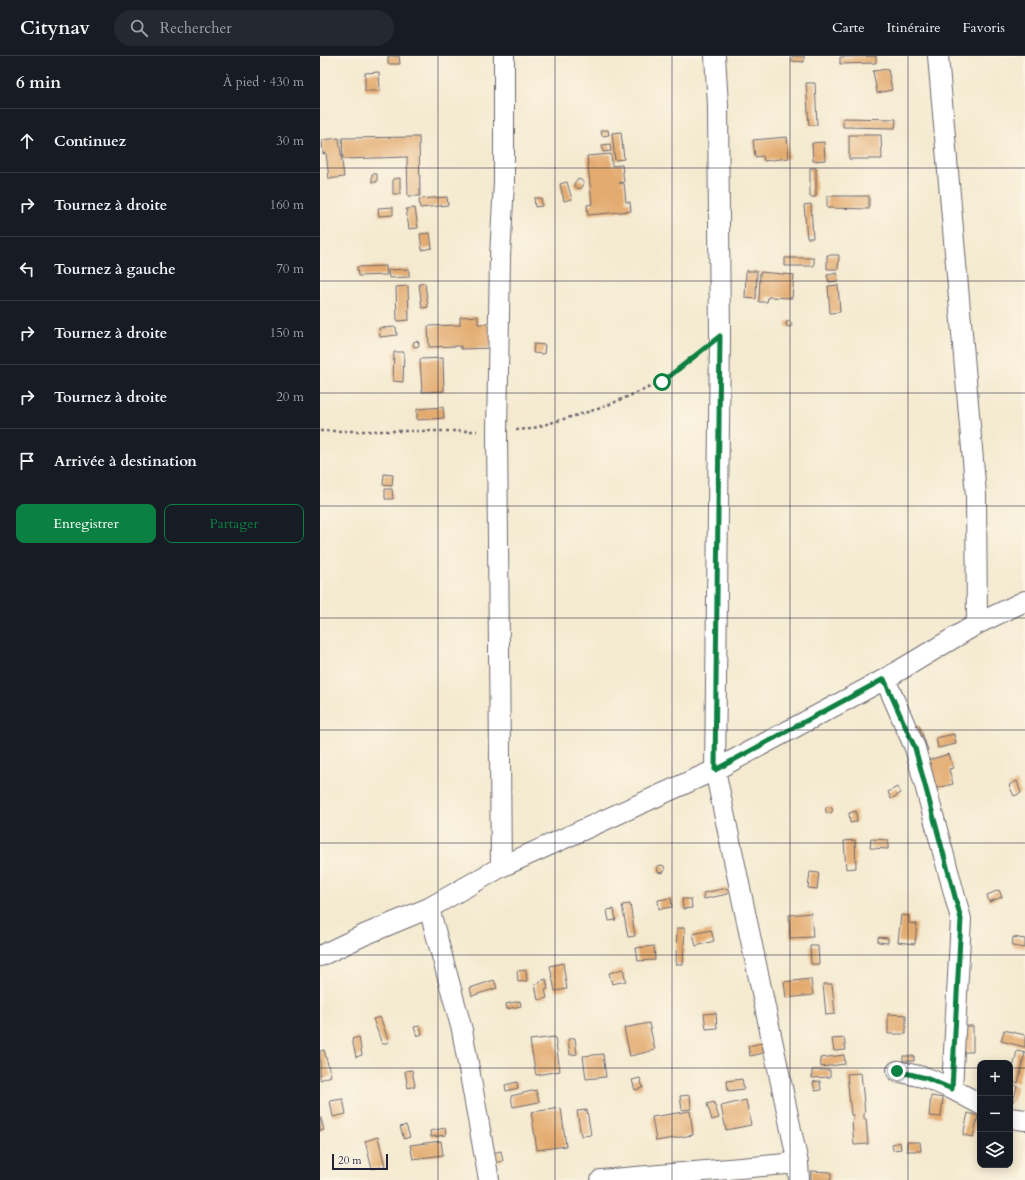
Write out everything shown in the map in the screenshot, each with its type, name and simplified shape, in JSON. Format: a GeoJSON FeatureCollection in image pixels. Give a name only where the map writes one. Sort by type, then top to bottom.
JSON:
{"type":"FeatureCollection","features":[{"type":"Feature","properties":{"kind":"street"},"geometry":{"type":"LineString","coordinates":[[501,867],[497,431],[500,257],[504,182],[504,56]]}},
{"type":"Feature","properties":{"kind":"street"},"geometry":{"type":"LineString","coordinates":[[601,1180],[798,1172],[715,770],[720,336],[718,106],[715,56]]}},
{"type":"Feature","properties":{"kind":"street"},"geometry":{"type":"LineString","coordinates":[[938,56],[976,495],[977,624]]}},
{"type":"Feature","properties":{"kind":"street"},"geometry":{"type":"LineString","coordinates":[[320,956],[429,908],[501,867],[715,770],[884,679],[977,624],[1025,601]]}},
{"type":"Feature","properties":{"kind":"street"},"geometry":{"type":"LineString","coordinates":[[884,679],[915,748],[961,919],[952,1089]]}},
{"type":"Feature","properties":{"kind":"street"},"geometry":{"type":"LineString","coordinates":[[429,908],[462,1030],[489,1180]]}},
{"type":"Feature","properties":{"kind":"street"},"geometry":{"type":"LineString","coordinates":[[897,1071],[926,1078],[952,1089],[977,1102]]}},
{"type":"Feature","properties":{"kind":"street"},"geometry":{"type":"LineString","coordinates":[[1013,1118],[1025,1120]]}},
{"type":"Feature","properties":{"kind":"path"},"geometry":{"type":"LineString","coordinates":[[320,430],[497,431],[530,429],[601,408],[662,382],[720,336]]}},
{"type":"Feature","properties":{"kind":"building"},"geometry":{"type":"Polygon","coordinates":[[[388,56],[399,56],[400,64],[388,64],[388,56]]]}},
{"type":"Feature","properties":{"kind":"building"},"geometry":{"type":"Polygon","coordinates":[[[792,56],[804,56],[804,62],[792,61],[792,56]]]}},
{"type":"Feature","properties":{"kind":"building"},"geometry":{"type":"Polygon","coordinates":[[[876,56],[876,63],[840,64],[840,57],[876,56]]]}},
{"type":"Feature","properties":{"kind":"building"},"geometry":{"type":"Polygon","coordinates":[[[888,69],[892,90],[877,93],[873,71],[888,69]]]}},
{"type":"Feature","properties":{"kind":"building"},"geometry":{"type":"Polygon","coordinates":[[[379,72],[380,91],[365,91],[365,73],[379,72]]]}},
{"type":"Feature","properties":{"kind":"building"},"geometry":{"type":"Polygon","coordinates":[[[806,83],[815,83],[817,125],[809,125],[806,83]]]}},
{"type":"Feature","properties":{"kind":"building"},"geometry":{"type":"Polygon","coordinates":[[[843,118],[896,119],[895,128],[843,127],[843,118]]]}},
{"type":"Feature","properties":{"kind":"building"},"geometry":{"type":"Polygon","coordinates":[[[601,130],[608,130],[609,135],[602,136],[601,130]]]}},
{"type":"Feature","properties":{"kind":"building"},"geometry":{"type":"Polygon","coordinates":[[[621,132],[624,159],[615,160],[612,133],[621,132]]]}},
{"type":"Feature","properties":{"kind":"building"},"geometry":{"type":"Polygon","coordinates":[[[849,135],[881,135],[882,159],[849,159],[849,135]]]}},
{"type":"Feature","properties":{"kind":"building"},"geometry":{"type":"Polygon","coordinates":[[[419,137],[420,196],[408,196],[407,157],[343,159],[342,138],[419,137]]]}},
{"type":"Feature","properties":{"kind":"building"},"geometry":{"type":"Polygon","coordinates":[[[787,137],[789,158],[764,161],[763,156],[755,157],[753,140],[787,137]]]}},
{"type":"Feature","properties":{"kind":"building"},"geometry":{"type":"Polygon","coordinates":[[[339,138],[344,177],[329,179],[326,153],[323,154],[322,140],[339,138]]]}},
{"type":"Feature","properties":{"kind":"building"},"geometry":{"type":"Polygon","coordinates":[[[824,142],[825,160],[813,161],[812,143],[824,142]]]}},
{"type":"Feature","properties":{"kind":"building"},"geometry":{"type":"Polygon","coordinates":[[[610,144],[611,151],[603,152],[602,145],[610,144]]]}},
{"type":"Feature","properties":{"kind":"building"},"geometry":{"type":"Polygon","coordinates":[[[611,154],[612,166],[622,165],[624,182],[619,183],[624,183],[626,202],[630,202],[631,211],[588,215],[587,205],[592,204],[587,156],[611,154]]]}},
{"type":"Feature","properties":{"kind":"building"},"geometry":{"type":"Polygon","coordinates":[[[810,168],[816,168],[816,197],[810,197],[810,168]]]}},
{"type":"Feature","properties":{"kind":"building"},"geometry":{"type":"Polygon","coordinates":[[[372,174],[377,174],[377,182],[372,182],[372,174]]]}},
{"type":"Feature","properties":{"kind":"building"},"geometry":{"type":"Polygon","coordinates":[[[400,178],[400,194],[393,194],[393,179],[400,178]]]}},
{"type":"Feature","properties":{"kind":"building"},"geometry":{"type":"Polygon","coordinates":[[[577,180],[581,180],[583,184],[581,188],[577,188],[575,186],[575,182],[577,180]]]}},
{"type":"Feature","properties":{"kind":"building"},"geometry":{"type":"Polygon","coordinates":[[[567,182],[572,199],[564,201],[560,184],[567,182]]]}},
{"type":"Feature","properties":{"kind":"building"},"geometry":{"type":"Polygon","coordinates":[[[827,196],[869,196],[869,209],[827,208],[827,196]]]}},
{"type":"Feature","properties":{"kind":"building"},"geometry":{"type":"Polygon","coordinates":[[[447,197],[448,205],[420,208],[419,199],[447,197]]]}},
{"type":"Feature","properties":{"kind":"building"},"geometry":{"type":"Polygon","coordinates":[[[534,198],[541,198],[542,206],[535,207],[534,198]]]}},
{"type":"Feature","properties":{"kind":"building"},"geometry":{"type":"Polygon","coordinates":[[[811,204],[813,238],[807,238],[804,205],[811,204]]]}},
{"type":"Feature","properties":{"kind":"building"},"geometry":{"type":"Polygon","coordinates":[[[393,207],[393,215],[379,216],[378,208],[393,207]]]}},
{"type":"Feature","properties":{"kind":"building"},"geometry":{"type":"Polygon","coordinates":[[[415,208],[418,228],[409,229],[406,209],[415,208]]]}},
{"type":"Feature","properties":{"kind":"building"},"geometry":{"type":"Polygon","coordinates":[[[430,233],[432,248],[422,250],[420,234],[430,233]]]}},
{"type":"Feature","properties":{"kind":"building"},"geometry":{"type":"Polygon","coordinates":[[[827,255],[839,255],[838,269],[827,269],[827,255]]]}},
{"type":"Feature","properties":{"kind":"building"},"geometry":{"type":"Polygon","coordinates":[[[785,258],[814,258],[814,266],[785,266],[785,258]]]}},
{"type":"Feature","properties":{"kind":"building"},"geometry":{"type":"Polygon","coordinates":[[[386,266],[387,275],[358,276],[357,267],[386,266]]]}},
{"type":"Feature","properties":{"kind":"building"},"geometry":{"type":"Polygon","coordinates":[[[409,269],[409,277],[389,278],[388,270],[409,269]]]}},
{"type":"Feature","properties":{"kind":"building"},"geometry":{"type":"Polygon","coordinates":[[[746,271],[757,271],[756,299],[745,298],[746,271]]]}},
{"type":"Feature","properties":{"kind":"building"},"geometry":{"type":"Polygon","coordinates":[[[760,272],[794,275],[792,298],[768,297],[767,302],[759,302],[760,272]]]}},
{"type":"Feature","properties":{"kind":"building"},"geometry":{"type":"Polygon","coordinates":[[[837,273],[838,281],[829,282],[827,275],[837,273]]]}},
{"type":"Feature","properties":{"kind":"building"},"geometry":{"type":"Polygon","coordinates":[[[425,283],[428,307],[422,308],[419,284],[425,283]]]}},
{"type":"Feature","properties":{"kind":"building"},"geometry":{"type":"Polygon","coordinates":[[[838,285],[840,312],[830,313],[828,286],[838,285]]]}},
{"type":"Feature","properties":{"kind":"building"},"geometry":{"type":"Polygon","coordinates":[[[408,286],[409,320],[397,321],[396,287],[408,286]]]}},
{"type":"Feature","properties":{"kind":"building"},"geometry":{"type":"Polygon","coordinates":[[[478,316],[478,324],[492,324],[493,348],[461,349],[461,346],[429,347],[428,326],[460,325],[460,317],[478,316]]]}},
{"type":"Feature","properties":{"kind":"building"},"geometry":{"type":"Polygon","coordinates":[[[789,321],[792,324],[789,327],[786,324],[789,321]]]}},
{"type":"Feature","properties":{"kind":"building"},"geometry":{"type":"Polygon","coordinates":[[[396,327],[397,335],[380,337],[379,328],[396,327]]]}},
{"type":"Feature","properties":{"kind":"building"},"geometry":{"type":"Polygon","coordinates":[[[416,341],[419,344],[416,347],[413,344],[416,341]]]}},
{"type":"Feature","properties":{"kind":"building"},"geometry":{"type":"Polygon","coordinates":[[[534,344],[545,345],[544,354],[533,353],[534,344]]]}},
{"type":"Feature","properties":{"kind":"building"},"geometry":{"type":"Polygon","coordinates":[[[394,352],[404,352],[403,382],[393,381],[394,352]]]}},
{"type":"Feature","properties":{"kind":"building"},"geometry":{"type":"Polygon","coordinates":[[[443,358],[444,391],[422,392],[420,359],[443,358]]]}},
{"type":"Feature","properties":{"kind":"building"},"geometry":{"type":"Polygon","coordinates":[[[443,407],[444,418],[417,420],[417,409],[443,407]]]}},
{"type":"Feature","properties":{"kind":"building"},"geometry":{"type":"Polygon","coordinates":[[[384,474],[393,475],[392,486],[383,485],[384,474]]]}},
{"type":"Feature","properties":{"kind":"building"},"geometry":{"type":"Polygon","coordinates":[[[385,489],[392,489],[393,499],[385,499],[385,489]]]}},
{"type":"Feature","properties":{"kind":"building"},"geometry":{"type":"Polygon","coordinates":[[[919,725],[928,750],[920,752],[911,728],[919,725]]]}},
{"type":"Feature","properties":{"kind":"building"},"geometry":{"type":"Polygon","coordinates":[[[954,734],[956,744],[938,748],[936,738],[954,734]]]}},
{"type":"Feature","properties":{"kind":"building"},"geometry":{"type":"Polygon","coordinates":[[[949,754],[953,768],[949,769],[953,784],[934,789],[925,761],[949,754]]]}},
{"type":"Feature","properties":{"kind":"building"},"geometry":{"type":"Polygon","coordinates":[[[1017,781],[1021,793],[1014,796],[1009,785],[1017,781]]]}},
{"type":"Feature","properties":{"kind":"building"},"geometry":{"type":"Polygon","coordinates":[[[897,787],[901,793],[891,799],[888,792],[897,787]]]}},
{"type":"Feature","properties":{"kind":"building"},"geometry":{"type":"Polygon","coordinates":[[[829,806],[832,807],[832,813],[829,814],[826,813],[825,810],[826,807],[829,806]]]}},
{"type":"Feature","properties":{"kind":"building"},"geometry":{"type":"Polygon","coordinates":[[[856,811],[857,822],[850,823],[849,813],[856,811]]]}},
{"type":"Feature","properties":{"kind":"building"},"geometry":{"type":"Polygon","coordinates":[[[871,839],[888,840],[888,849],[870,848],[871,839]]]}},
{"type":"Feature","properties":{"kind":"building"},"geometry":{"type":"Polygon","coordinates":[[[855,840],[856,868],[846,869],[844,841],[855,840]]]}},
{"type":"Feature","properties":{"kind":"building"},"geometry":{"type":"Polygon","coordinates":[[[659,865],[663,865],[665,869],[663,873],[659,873],[657,871],[657,867],[659,865]]]}},
{"type":"Feature","properties":{"kind":"building"},"geometry":{"type":"Polygon","coordinates":[[[810,872],[819,873],[817,889],[808,888],[810,872]]]}},
{"type":"Feature","properties":{"kind":"building"},"geometry":{"type":"Polygon","coordinates":[[[727,888],[728,894],[704,899],[703,893],[727,888]]]}},
{"type":"Feature","properties":{"kind":"building"},"geometry":{"type":"Polygon","coordinates":[[[999,890],[1002,897],[989,902],[987,895],[999,890]]]}},
{"type":"Feature","properties":{"kind":"building"},"geometry":{"type":"Polygon","coordinates":[[[671,898],[672,907],[659,909],[658,900],[671,898]]]}},
{"type":"Feature","properties":{"kind":"building"},"geometry":{"type":"Polygon","coordinates":[[[682,899],[691,899],[692,908],[683,909],[682,899]]]}},
{"type":"Feature","properties":{"kind":"building"},"geometry":{"type":"Polygon","coordinates":[[[630,904],[635,936],[628,937],[622,905],[630,904]]]}},
{"type":"Feature","properties":{"kind":"building"},"geometry":{"type":"Polygon","coordinates":[[[614,909],[616,920],[609,921],[607,910],[614,909]]]}},
{"type":"Feature","properties":{"kind":"building"},"geometry":{"type":"Polygon","coordinates":[[[811,913],[813,937],[790,938],[789,915],[811,913]]]}},
{"type":"Feature","properties":{"kind":"building"},"geometry":{"type":"Polygon","coordinates":[[[901,915],[909,916],[909,923],[917,924],[915,944],[898,942],[901,915]]]}},
{"type":"Feature","properties":{"kind":"building"},"geometry":{"type":"Polygon","coordinates":[[[677,928],[685,928],[683,964],[676,964],[677,928]]]}},
{"type":"Feature","properties":{"kind":"building"},"geometry":{"type":"Polygon","coordinates":[[[711,930],[714,941],[696,946],[693,934],[711,930]]]}},
{"type":"Feature","properties":{"kind":"building"},"geometry":{"type":"Polygon","coordinates":[[[878,937],[888,938],[888,943],[878,942],[878,937]]]}},
{"type":"Feature","properties":{"kind":"building"},"geometry":{"type":"Polygon","coordinates":[[[1013,937],[1025,939],[1025,948],[1012,946],[1013,937]]]}},
{"type":"Feature","properties":{"kind":"building"},"geometry":{"type":"Polygon","coordinates":[[[654,946],[655,960],[638,961],[636,948],[654,946]]]}},
{"type":"Feature","properties":{"kind":"building"},"geometry":{"type":"Polygon","coordinates":[[[810,946],[818,946],[819,964],[811,964],[810,946]]]}},
{"type":"Feature","properties":{"kind":"building"},"geometry":{"type":"Polygon","coordinates":[[[563,963],[567,989],[555,991],[550,966],[563,963]]]}},
{"type":"Feature","properties":{"kind":"building"},"geometry":{"type":"Polygon","coordinates":[[[623,969],[626,981],[612,984],[609,973],[623,969]]]}},
{"type":"Feature","properties":{"kind":"building"},"geometry":{"type":"Polygon","coordinates":[[[526,970],[527,981],[518,982],[517,971],[526,970]]]}},
{"type":"Feature","properties":{"kind":"building"},"geometry":{"type":"Polygon","coordinates":[[[546,979],[548,989],[545,990],[547,998],[538,1000],[535,984],[546,979]]]}},
{"type":"Feature","properties":{"kind":"building"},"geometry":{"type":"Polygon","coordinates":[[[811,979],[813,995],[786,998],[784,982],[811,979]]]}},
{"type":"Feature","properties":{"kind":"building"},"geometry":{"type":"Polygon","coordinates":[[[494,980],[497,988],[472,996],[470,988],[494,980]]]}},
{"type":"Feature","properties":{"kind":"building"},"geometry":{"type":"Polygon","coordinates":[[[823,984],[832,984],[835,1014],[826,1015],[823,984]]]}},
{"type":"Feature","properties":{"kind":"building"},"geometry":{"type":"Polygon","coordinates":[[[520,1001],[521,1006],[507,1009],[506,1004],[520,1001]]]}},
{"type":"Feature","properties":{"kind":"building"},"geometry":{"type":"Polygon","coordinates":[[[716,1013],[717,1028],[706,1029],[704,1014],[716,1013]]]}},
{"type":"Feature","properties":{"kind":"building"},"geometry":{"type":"Polygon","coordinates":[[[888,1014],[906,1015],[906,1034],[888,1034],[888,1014]]]}},
{"type":"Feature","properties":{"kind":"building"},"geometry":{"type":"Polygon","coordinates":[[[380,1017],[389,1042],[382,1044],[373,1019],[380,1017]]]}},
{"type":"Feature","properties":{"kind":"building"},"geometry":{"type":"Polygon","coordinates":[[[649,1023],[655,1050],[630,1056],[624,1028],[649,1023]]]}},
{"type":"Feature","properties":{"kind":"building"},"geometry":{"type":"Polygon","coordinates":[[[420,1026],[422,1034],[417,1036],[414,1027],[420,1026]]]}},
{"type":"Feature","properties":{"kind":"building"},"geometry":{"type":"Polygon","coordinates":[[[965,1026],[973,1026],[973,1052],[964,1052],[965,1026]]]}},
{"type":"Feature","properties":{"kind":"building"},"geometry":{"type":"Polygon","coordinates":[[[1004,1030],[1025,1035],[1025,1047],[1001,1041],[1004,1030]]]}},
{"type":"Feature","properties":{"kind":"building"},"geometry":{"type":"Polygon","coordinates":[[[359,1037],[362,1055],[356,1057],[352,1039],[359,1037]]]}},
{"type":"Feature","properties":{"kind":"building"},"geometry":{"type":"Polygon","coordinates":[[[555,1037],[560,1071],[536,1075],[530,1040],[555,1037]]]}},
{"type":"Feature","properties":{"kind":"building"},"geometry":{"type":"Polygon","coordinates":[[[575,1038],[577,1054],[570,1055],[568,1039],[575,1038]]]}},
{"type":"Feature","properties":{"kind":"building"},"geometry":{"type":"Polygon","coordinates":[[[844,1038],[846,1050],[834,1051],[832,1039],[844,1038]]]}},
{"type":"Feature","properties":{"kind":"building"},"geometry":{"type":"Polygon","coordinates":[[[762,1043],[764,1053],[750,1056],[748,1046],[762,1043]]]}},
{"type":"Feature","properties":{"kind":"building"},"geometry":{"type":"Polygon","coordinates":[[[324,1050],[331,1076],[320,1080],[320,1051],[324,1050]]]}},
{"type":"Feature","properties":{"kind":"building"},"geometry":{"type":"Polygon","coordinates":[[[1017,1051],[1025,1053],[1018,1083],[1013,1082],[1013,1068],[1017,1051]]]}},
{"type":"Feature","properties":{"kind":"building"},"geometry":{"type":"Polygon","coordinates":[[[603,1054],[606,1077],[586,1079],[583,1056],[603,1054]]]}},
{"type":"Feature","properties":{"kind":"building"},"geometry":{"type":"Polygon","coordinates":[[[844,1055],[845,1064],[821,1067],[820,1058],[844,1055]]]}},
{"type":"Feature","properties":{"kind":"building"},"geometry":{"type":"Polygon","coordinates":[[[903,1056],[914,1056],[914,1061],[903,1061],[903,1056]]]}},
{"type":"Feature","properties":{"kind":"building"},"geometry":{"type":"Polygon","coordinates":[[[412,1070],[415,1086],[408,1088],[405,1071],[412,1070]]]}},
{"type":"Feature","properties":{"kind":"building"},"geometry":{"type":"Polygon","coordinates":[[[812,1070],[830,1070],[830,1077],[812,1078],[812,1070]]]}},
{"type":"Feature","properties":{"kind":"building"},"geometry":{"type":"Polygon","coordinates":[[[861,1073],[865,1113],[864,1119],[866,1119],[868,1144],[854,1145],[853,1115],[851,1115],[847,1074],[861,1073]]]}},
{"type":"Feature","properties":{"kind":"building"},"geometry":{"type":"Polygon","coordinates":[[[640,1078],[643,1088],[635,1090],[632,1080],[640,1078]]]}},
{"type":"Feature","properties":{"kind":"building"},"geometry":{"type":"Polygon","coordinates":[[[742,1079],[744,1089],[728,1091],[727,1081],[742,1079]]]}},
{"type":"Feature","properties":{"kind":"building"},"geometry":{"type":"Polygon","coordinates":[[[820,1081],[821,1090],[815,1091],[813,1082],[820,1081]]]}},
{"type":"Feature","properties":{"kind":"building"},"geometry":{"type":"Polygon","coordinates":[[[517,1082],[518,1088],[506,1091],[505,1085],[517,1082]]]}},
{"type":"Feature","properties":{"kind":"building"},"geometry":{"type":"Polygon","coordinates":[[[1013,1085],[1017,1086],[1013,1102],[1013,1085]]]}},
{"type":"Feature","properties":{"kind":"building"},"geometry":{"type":"Polygon","coordinates":[[[536,1090],[539,1102],[513,1107],[511,1096],[536,1090]]]}},
{"type":"Feature","properties":{"kind":"building"},"geometry":{"type":"Polygon","coordinates":[[[690,1095],[691,1109],[682,1110],[680,1096],[690,1095]]]}},
{"type":"Feature","properties":{"kind":"building"},"geometry":{"type":"Polygon","coordinates":[[[931,1096],[943,1098],[941,1117],[929,1116],[931,1096]]]}},
{"type":"Feature","properties":{"kind":"building"},"geometry":{"type":"Polygon","coordinates":[[[343,1099],[346,1114],[333,1117],[330,1101],[343,1099]]]}},
{"type":"Feature","properties":{"kind":"building"},"geometry":{"type":"Polygon","coordinates":[[[746,1100],[751,1125],[726,1130],[721,1106],[746,1100]]]}},
{"type":"Feature","properties":{"kind":"building"},"geometry":{"type":"Polygon","coordinates":[[[714,1102],[719,1118],[712,1120],[707,1104],[714,1102]]]}},
{"type":"Feature","properties":{"kind":"building"},"geometry":{"type":"Polygon","coordinates":[[[561,1108],[566,1146],[537,1150],[531,1112],[561,1108]]]}},
{"type":"Feature","properties":{"kind":"building"},"geometry":{"type":"Polygon","coordinates":[[[587,1110],[591,1135],[581,1136],[577,1111],[587,1110]]]}},
{"type":"Feature","properties":{"kind":"building"},"geometry":{"type":"Polygon","coordinates":[[[690,1111],[693,1135],[656,1141],[652,1117],[690,1111]]]}},
{"type":"Feature","properties":{"kind":"building"},"geometry":{"type":"Polygon","coordinates":[[[968,1113],[977,1116],[973,1137],[963,1135],[968,1113]]]}},
{"type":"Feature","properties":{"kind":"building"},"geometry":{"type":"Polygon","coordinates":[[[320,1115],[324,1130],[320,1131],[320,1115]]]}},
{"type":"Feature","properties":{"kind":"building"},"geometry":{"type":"Polygon","coordinates":[[[406,1125],[410,1137],[404,1139],[400,1127],[406,1125]]]}},
{"type":"Feature","properties":{"kind":"building"},"geometry":{"type":"Polygon","coordinates":[[[445,1128],[446,1135],[431,1137],[430,1131],[445,1128]]]}},
{"type":"Feature","properties":{"kind":"building"},"geometry":{"type":"Polygon","coordinates":[[[378,1137],[385,1166],[372,1169],[365,1141],[378,1137]]]}},
{"type":"Feature","properties":{"kind":"building"},"geometry":{"type":"Polygon","coordinates":[[[441,1141],[443,1155],[413,1159],[410,1145],[441,1141]]]}},
{"type":"Feature","properties":{"kind":"building"},"geometry":{"type":"Polygon","coordinates":[[[900,1142],[901,1149],[893,1150],[892,1144],[900,1142]]]}},
{"type":"Feature","properties":{"kind":"building"},"geometry":{"type":"Polygon","coordinates":[[[907,1142],[920,1142],[921,1151],[907,1151],[907,1142]]]}},
{"type":"Feature","properties":{"kind":"building"},"geometry":{"type":"Polygon","coordinates":[[[501,1151],[503,1161],[495,1163],[492,1153],[501,1151]]]}},
{"type":"Feature","properties":{"kind":"building"},"geometry":{"type":"Polygon","coordinates":[[[811,1171],[831,1172],[831,1180],[811,1180],[811,1171]]]}},
{"type":"Feature","properties":{"kind":"route"},"geometry":{"type":"LineString","coordinates":[[662,382],[720,336],[715,770],[884,679],[915,748],[961,919],[952,1089],[926,1078],[897,1071]]}}]}
